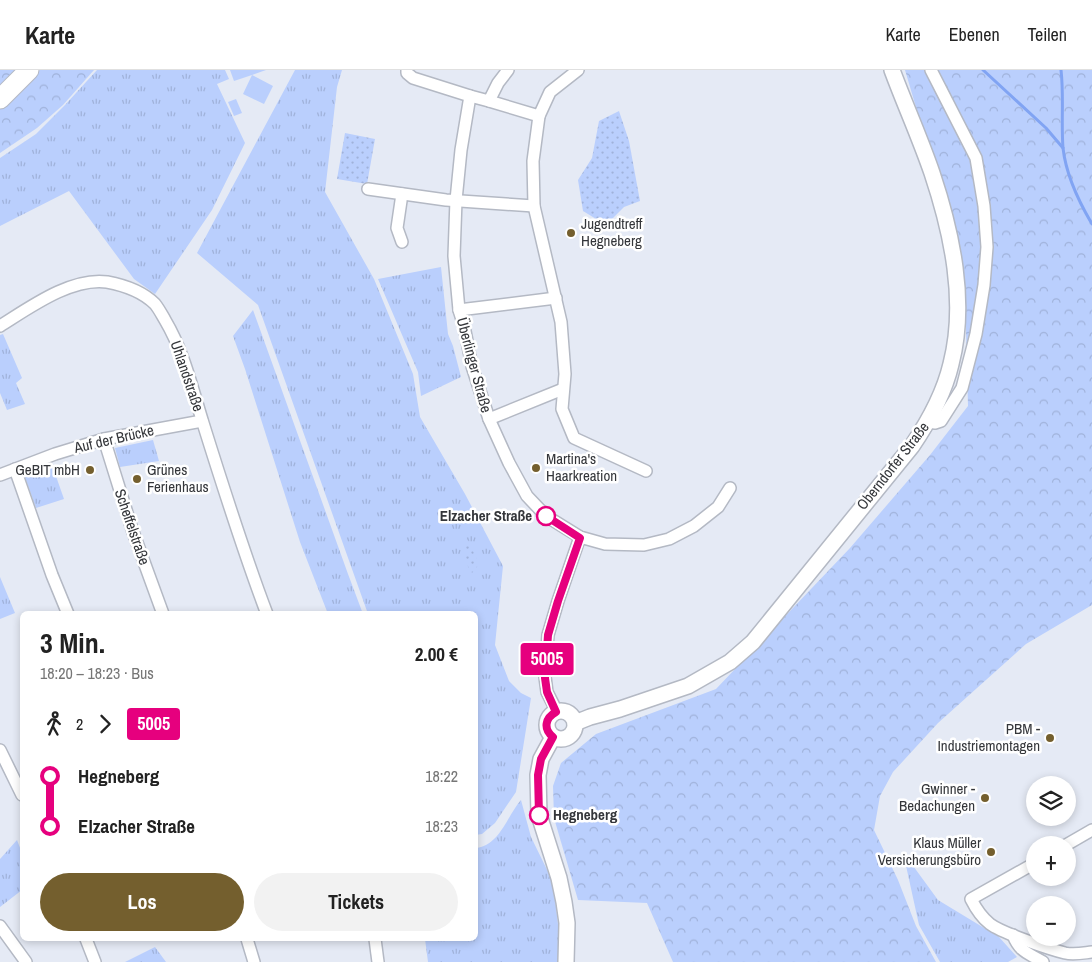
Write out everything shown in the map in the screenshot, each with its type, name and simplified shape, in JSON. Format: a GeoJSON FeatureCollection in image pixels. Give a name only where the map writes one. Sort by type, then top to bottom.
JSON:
{"type":"FeatureCollection","features":[{"type":"Feature","properties":{"kind":"main road"},"geometry":{"type":"LineString","coordinates":[[0,99],[29,70]]}},
{"type":"Feature","properties":{"kind":"street"},"geometry":{"type":"LineString","coordinates":[[407,70],[407,73],[413,78],[540,116]]}},
{"type":"Feature","properties":{"kind":"street"},"geometry":{"type":"LineString","coordinates":[[489,101],[498,83],[508,70]]}},
{"type":"Feature","properties":{"kind":"street"},"geometry":{"type":"LineString","coordinates":[[578,70],[550,92],[540,116],[533,161],[534,206],[556,298],[564,353],[562,409],[574,438],[646,471]]}},
{"type":"Feature","properties":{"kind":"street","name":"Oberndorfer Straße"},"geometry":{"type":"LineString","coordinates":[[553,737],[557,739],[566,738],[573,732],[574,723],[676,691],[730,662],[753,642],[912,446],[928,422],[944,388],[951,364],[958,310],[956,279],[952,248],[932,173],[892,70]]}},
{"type":"Feature","properties":{"kind":"street"},"geometry":{"type":"LineString","coordinates":[[928,422],[935,423],[941,421],[962,388],[976,334],[984,285],[987,247],[984,206],[976,158],[931,70]]}},
{"type":"Feature","properties":{"kind":"street","name":"Überlinger Straße"},"geometry":{"type":"LineString","coordinates":[[470,96],[461,150],[456,200],[454,256],[459,310],[472,366],[489,420],[526,496],[546,516],[580,538]]}},
{"type":"Feature","properties":{"kind":"street"},"geometry":{"type":"LineString","coordinates":[[368,189],[456,200],[534,206]]}},
{"type":"Feature","properties":{"kind":"street"},"geometry":{"type":"LineString","coordinates":[[402,194],[397,228],[402,242]]}},
{"type":"Feature","properties":{"kind":"street","name":"Uhlandstraße"},"geometry":{"type":"LineString","coordinates":[[0,326],[38,302],[85,283],[106,282],[127,287],[155,304],[172,332],[187,370],[202,421],[266,611]]}},
{"type":"Feature","properties":{"kind":"street","name":"Überlinger Straße"},"geometry":{"type":"LineString","coordinates":[[459,310],[556,298]]}},
{"type":"Feature","properties":{"kind":"street","name":"Überlinger Straße"},"geometry":{"type":"LineString","coordinates":[[489,420],[563,390]]}},
{"type":"Feature","properties":{"kind":"street","name":"Auf der Brücke"},"geometry":{"type":"LineString","coordinates":[[0,475],[55,454],[104,439],[202,421]]}},
{"type":"Feature","properties":{"kind":"street","name":"Scheffelstraße"},"geometry":{"type":"LineString","coordinates":[[104,439],[132,529],[162,611]]}},
{"type":"Feature","properties":{"kind":"street"},"geometry":{"type":"LineString","coordinates":[[15,470],[67,611]]}},
{"type":"Feature","properties":{"kind":"street"},"geometry":{"type":"LineString","coordinates":[[556,712],[547,692],[545,678],[548,635],[580,538],[605,544],[644,545],[669,539],[694,526],[718,507],[730,488]]}},
{"type":"Feature","properties":{"kind":"street"},"geometry":{"type":"LineString","coordinates":[[566,962],[567,923],[564,902],[559,878],[539,815],[538,775],[541,759],[553,737],[547,730],[549,717],[556,712],[566,712],[574,723]]}},
{"type":"Feature","properties":{"kind":"street"},"geometry":{"type":"LineString","coordinates":[[0,750],[20,791]]}},
{"type":"Feature","properties":{"kind":"street"},"geometry":{"type":"LineString","coordinates":[[1076,839],[1092,830]]}},
{"type":"Feature","properties":{"kind":"street"},"geometry":{"type":"LineString","coordinates":[[1026,868],[971,899],[979,913],[991,925],[1013,935],[1065,953],[1079,954],[1092,952]]}},
{"type":"Feature","properties":{"kind":"street"},"geometry":{"type":"LineString","coordinates":[[0,926],[26,962]]}},
{"type":"Feature","properties":{"kind":"street"},"geometry":{"type":"LineString","coordinates":[[1013,935],[1016,944],[1022,951],[1043,962]]}},
{"type":"Feature","properties":{"kind":"street"},"geometry":{"type":"LineString","coordinates":[[87,941],[95,962]]}},
{"type":"Feature","properties":{"kind":"street"},"geometry":{"type":"LineString","coordinates":[[248,941],[254,962]]}},
{"type":"Feature","properties":{"kind":"street"},"geometry":{"type":"LineString","coordinates":[[374,941],[378,962]]}},
{"type":"Feature","properties":{"kind":"green space"},"geometry":{"type":"Polygon","coordinates":[[[0,70],[17,70],[0,86],[0,70]]]}},
{"type":"Feature","properties":{"kind":"green space"},"geometry":{"type":"Polygon","coordinates":[[[40,70],[94,70],[63,105],[37,128],[0,153],[0,109],[40,70]]]}},
{"type":"Feature","properties":{"kind":"green space"},"geometry":{"type":"Polygon","coordinates":[[[97,70],[225,70],[229,79],[217,84],[245,143],[212,210],[155,294],[134,279],[69,191],[0,226],[0,158],[36,134],[97,70]]]}},
{"type":"Feature","properties":{"kind":"green space"},"geometry":{"type":"Polygon","coordinates":[[[230,70],[266,70],[234,81],[230,70]]]}},
{"type":"Feature","properties":{"kind":"green space"},"geometry":{"type":"Polygon","coordinates":[[[295,70],[342,70],[337,87],[325,192],[374,279],[413,374],[420,417],[465,494],[503,566],[495,645],[509,681],[521,693],[531,698],[516,792],[495,823],[482,834],[478,835],[478,611],[367,611],[258,305],[197,253],[295,70]]]}},
{"type":"Feature","properties":{"kind":"green space"},"geometry":{"type":"Polygon","coordinates":[[[905,70],[1092,70],[1092,605],[1026,644],[938,723],[893,772],[880,796],[874,830],[898,880],[916,926],[936,962],[673,962],[647,903],[578,900],[554,818],[553,786],[561,763],[596,734],[716,689],[850,548],[930,455],[968,406],[965,293],[952,211],[923,131],[905,70]]]}},
{"type":"Feature","properties":{"kind":"green space"},"geometry":{"type":"Polygon","coordinates":[[[252,75],[273,86],[264,104],[243,94],[252,75]]]}},
{"type":"Feature","properties":{"kind":"green space"},"geometry":{"type":"Polygon","coordinates":[[[236,99],[242,113],[234,116],[228,102],[236,99]]]}},
{"type":"Feature","properties":{"kind":"green space"},"geometry":{"type":"Polygon","coordinates":[[[619,111],[629,141],[640,201],[624,207],[606,225],[583,211],[578,180],[592,158],[599,121],[619,111]]]}},
{"type":"Feature","properties":{"kind":"green space"},"geometry":{"type":"Polygon","coordinates":[[[345,133],[375,139],[367,184],[337,179],[345,133]]]}},
{"type":"Feature","properties":{"kind":"green space"},"geometry":{"type":"Polygon","coordinates":[[[441,267],[448,334],[461,377],[421,396],[418,372],[378,279],[441,267]]]}},
{"type":"Feature","properties":{"kind":"green space"},"geometry":{"type":"Polygon","coordinates":[[[253,310],[362,611],[327,611],[300,542],[233,336],[253,310]]]}},
{"type":"Feature","properties":{"kind":"green space"},"geometry":{"type":"Polygon","coordinates":[[[3,334],[22,378],[16,383],[25,404],[7,410],[0,393],[0,335],[3,334]]]}},
{"type":"Feature","properties":{"kind":"green space"},"geometry":{"type":"Polygon","coordinates":[[[153,440],[159,461],[120,467],[115,448],[153,440]]]}},
{"type":"Feature","properties":{"kind":"green space"},"geometry":{"type":"Polygon","coordinates":[[[51,462],[64,499],[36,508],[23,472],[51,462]]]}},
{"type":"Feature","properties":{"kind":"green space"},"geometry":{"type":"Polygon","coordinates":[[[468,540],[479,564],[472,573],[464,560],[464,544],[468,540]]]}},
{"type":"Feature","properties":{"kind":"green space"},"geometry":{"type":"Polygon","coordinates":[[[0,577],[15,613],[0,619],[0,577]]]}},
{"type":"Feature","properties":{"kind":"green space"},"geometry":{"type":"Polygon","coordinates":[[[521,800],[531,837],[553,882],[560,941],[558,962],[428,962],[425,941],[478,941],[478,847],[496,837],[521,800]]]}},
{"type":"Feature","properties":{"kind":"green space"},"geometry":{"type":"Polygon","coordinates":[[[17,840],[20,848],[20,892],[0,907],[0,859],[17,840]]]}},
{"type":"Feature","properties":{"kind":"green space"},"geometry":{"type":"Polygon","coordinates":[[[903,852],[938,900],[999,937],[1017,957],[1008,962],[940,962],[919,925],[903,852]]]}},
{"type":"Feature","properties":{"kind":"green space"},"geometry":{"type":"Polygon","coordinates":[[[155,947],[166,962],[125,962],[155,947]]]}},
{"type":"Feature","properties":{"kind":"waterway"},"geometry":{"type":"LineString","coordinates":[[983,70],[1046,128],[1063,148]]}},
{"type":"Feature","properties":{"kind":"waterway"},"geometry":{"type":"LineString","coordinates":[[1061,70],[1062,138],[1067,168],[1082,207],[1092,224]]}},
{"type":"Feature","properties":{"kind":"bus line","name":"5005"},"geometry":{"type":"LineString","coordinates":[[539,815],[538,775],[543,753],[553,737],[549,734],[546,726],[549,717],[556,712],[547,692],[545,678],[548,635],[580,538],[546,516]]}},
{"type":"Feature","properties":{"kind":"place","name":"Jugendtreff Hegneberg"},"geometry":{"type":"Point","coordinates":[571,233]}},
{"type":"Feature","properties":{"kind":"place","name":"Martina's Haarkreation"},"geometry":{"type":"Point","coordinates":[536,468]}},
{"type":"Feature","properties":{"kind":"place","name":"GeBIT mbH"},"geometry":{"type":"Point","coordinates":[90,470]}},
{"type":"Feature","properties":{"kind":"place","name":"Grünes Ferienhaus"},"geometry":{"type":"Point","coordinates":[137,479]}},
{"type":"Feature","properties":{"kind":"place","name":"Elzacher Straße"},"geometry":{"type":"Point","coordinates":[546,516]}},
{"type":"Feature","properties":{"kind":"place","name":"PBM - Industriemontagen"},"geometry":{"type":"Point","coordinates":[1050,738]}},
{"type":"Feature","properties":{"kind":"place","name":"Gwinner - Bedachungen"},"geometry":{"type":"Point","coordinates":[985,798]}},
{"type":"Feature","properties":{"kind":"place","name":"Hegneberg"},"geometry":{"type":"Point","coordinates":[539,815]}},
{"type":"Feature","properties":{"kind":"place","name":"Klaus Müller Versicherungsbüro"},"geometry":{"type":"Point","coordinates":[991,852]}}]}
